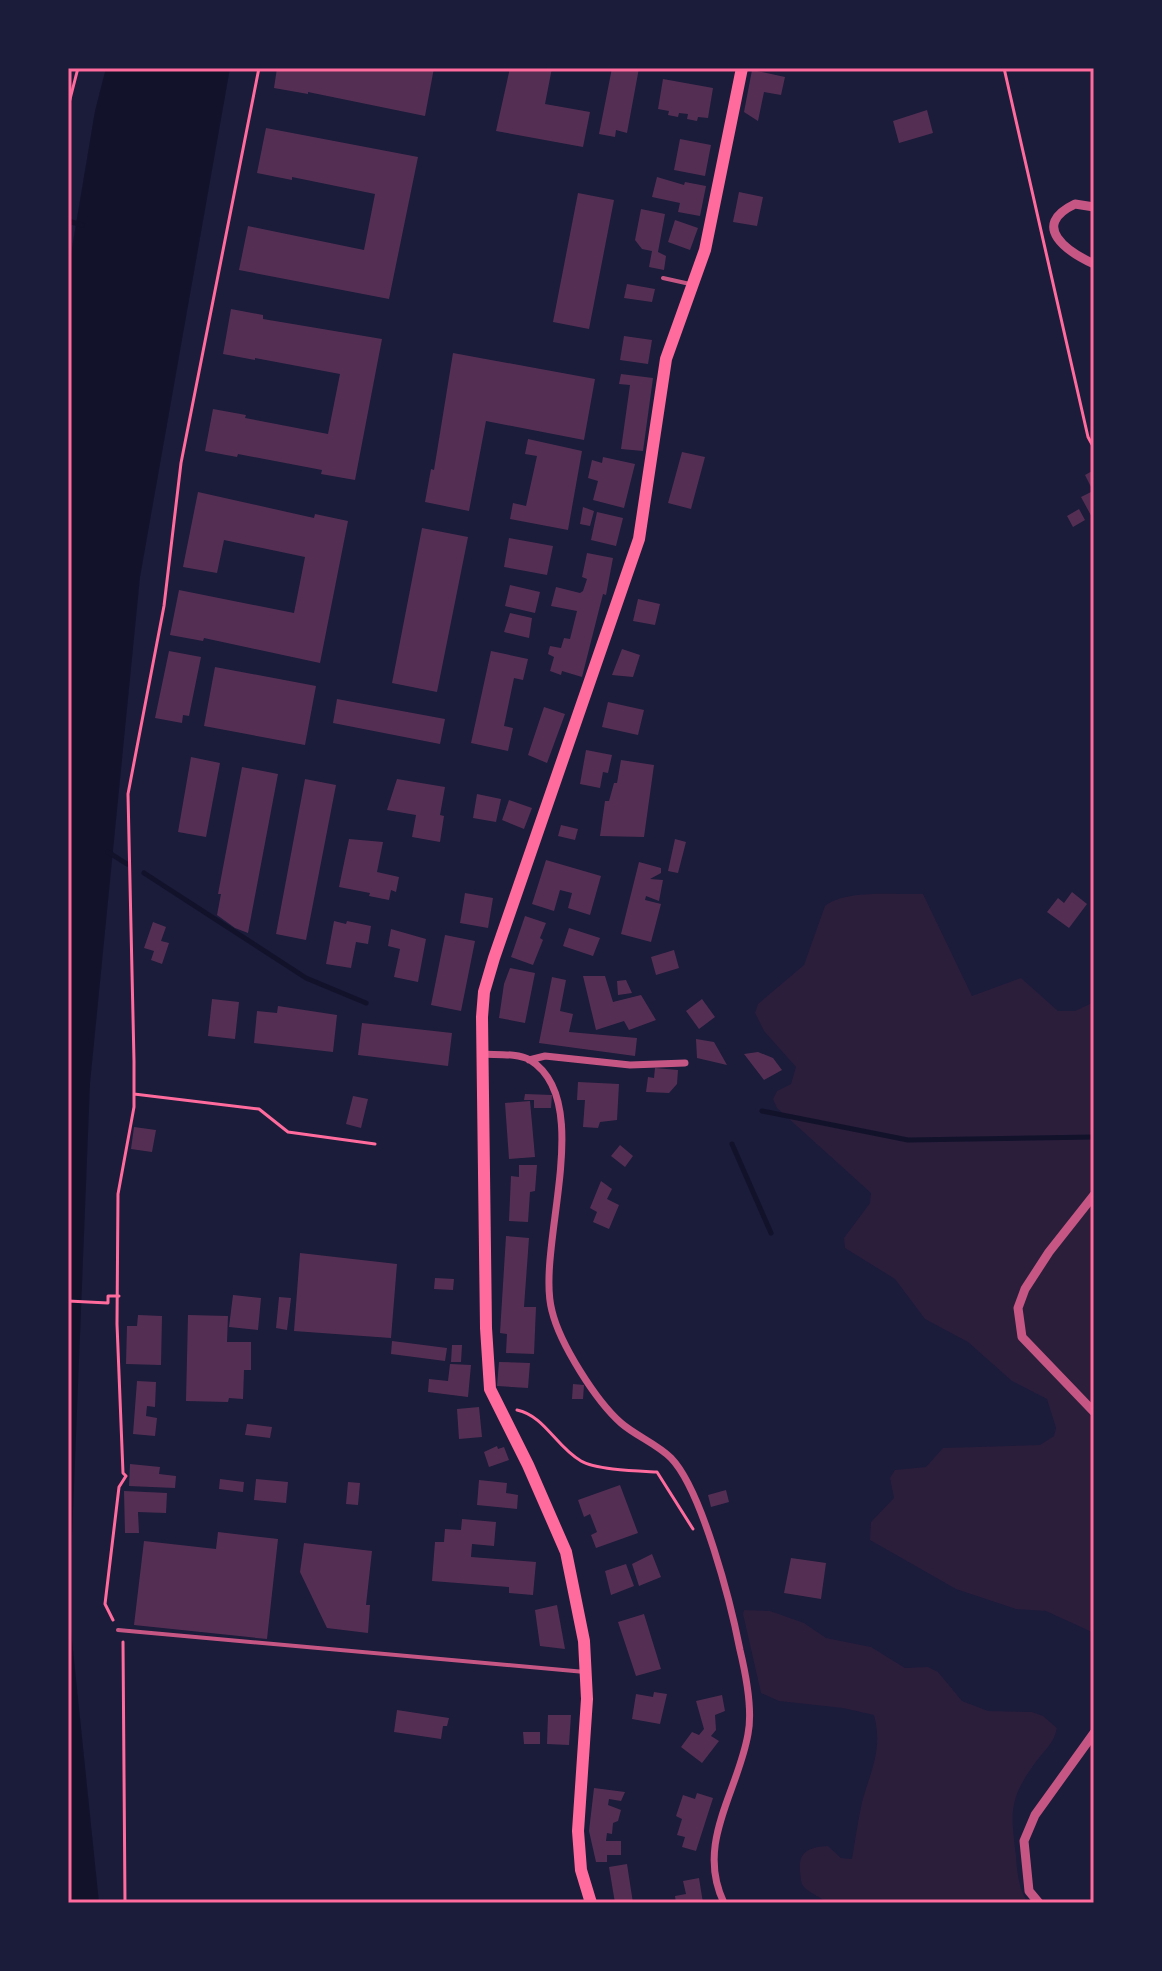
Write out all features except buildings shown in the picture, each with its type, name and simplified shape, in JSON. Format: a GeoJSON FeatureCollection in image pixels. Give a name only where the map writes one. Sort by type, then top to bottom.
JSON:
{"type":"FeatureCollection","features":[{"type":"Feature","properties":{"kind":"main road"},"geometry":{"type":"LineString","coordinates":[[591,1903],[581,1870],[578,1831],[587,1673],[584,1641],[566,1552],[490,1389],[486,1328],[484,992],[639,539],[666,359],[705,250],[742,68]]}},
{"type":"Feature","properties":{"kind":"street"},"geometry":{"type":"LineString","coordinates":[[1094,207],[1075,204],[1058,215],[1054,224],[1056,237],[1062,246],[1094,264]]}},
{"type":"Feature","properties":{"kind":"street"},"geometry":{"type":"LineString","coordinates":[[482,1054],[529,1060],[545,1056],[630,1065],[685,1063]]}},
{"type":"Feature","properties":{"kind":"street"},"geometry":{"type":"LineString","coordinates":[[529,1060],[541,1070],[560,1111],[562,1139],[553,1233],[551,1309],[560,1333],[600,1397],[620,1422],[670,1457],[690,1483],[728,1598],[741,1651],[749,1732],[727,1796],[714,1847],[716,1886],[724,1903]]}},
{"type":"Feature","properties":{"kind":"street"},"geometry":{"type":"LineString","coordinates":[[1094,1195],[1049,1252],[1025,1289],[1018,1308],[1022,1337],[1094,1412]]}},
{"type":"Feature","properties":{"kind":"street"},"geometry":{"type":"LineString","coordinates":[[1039,1903],[1029,1891],[1024,1841],[1035,1815],[1094,1733]]}},
{"type":"Feature","properties":{"kind":"lane"},"geometry":{"type":"LineString","coordinates":[[663,278],[692,285]]}},
{"type":"Feature","properties":{"kind":"lane"},"geometry":{"type":"LineString","coordinates":[[118,1630],[587,1673]]}},
{"type":"Feature","properties":{"kind":"path"},"geometry":{"type":"LineString","coordinates":[[68,107],[78,68]]}},
{"type":"Feature","properties":{"kind":"path"},"geometry":{"type":"LineString","coordinates":[[125,1903],[123,1640],[105,1604],[119,1487],[126,1476],[123,1473],[119,1396],[118,1194],[134,1094],[128,794],[164,606],[181,463],[259,68]]}},
{"type":"Feature","properties":{"kind":"path"},"geometry":{"type":"LineString","coordinates":[[1004,68],[1081,408],[1094,448]]}},
{"type":"Feature","properties":{"kind":"path"},"geometry":{"type":"LineString","coordinates":[[134,1094],[259,1109],[288,1132],[375,1144]]}},
{"type":"Feature","properties":{"kind":"path"},"geometry":{"type":"LineString","coordinates":[[68,1301],[108,1303],[108,1296],[119,1296]]}},
{"type":"Feature","properties":{"kind":"path"},"geometry":{"type":"LineString","coordinates":[[498,1406],[532,1413],[555,1439],[582,1462],[630,1471],[657,1472],[699,1538],[711,1546]]}},
{"type":"Feature","properties":{"kind":"shaded area"},"geometry":{"type":"Polygon","coordinates":[[[106,68],[230,68],[140,577],[90,1083],[69,1611],[99,1903],[68,1903],[68,272],[95,111],[106,68]]]}},
{"type":"Feature","properties":{"kind":"shaded area"},"geometry":{"type":"Polygon","coordinates":[[[923,894],[972,996],[1021,978],[1058,1011],[1075,1011],[1094,1002],[1094,1633],[1046,1611],[1016,1609],[956,1589],[870,1540],[871,1522],[894,1498],[890,1478],[895,1470],[926,1467],[943,1448],[1040,1445],[1054,1436],[1056,1428],[1047,1399],[1012,1381],[968,1342],[925,1319],[895,1279],[845,1248],[844,1238],[870,1203],[871,1193],[777,1108],[773,1099],[777,1091],[791,1084],[796,1067],[764,1031],[755,1013],[758,1004],[804,965],[825,906],[858,895],[923,894]]]}},
{"type":"Feature","properties":{"kind":"shaded area"},"geometry":{"type":"Polygon","coordinates":[[[744,1610],[770,1611],[804,1623],[826,1638],[871,1647],[905,1668],[928,1667],[938,1672],[962,1701],[988,1711],[1032,1712],[1043,1716],[1057,1728],[1051,1743],[1020,1787],[1014,1807],[1018,1875],[1029,1903],[827,1903],[804,1887],[800,1864],[806,1851],[828,1846],[841,1858],[852,1859],[862,1802],[877,1749],[874,1715],[843,1708],[779,1701],[761,1693],[744,1610]]]}},
{"type":"Feature","properties":{"kind":"waterway"},"geometry":{"type":"LineString","coordinates":[[68,221],[82,225]]}},
{"type":"Feature","properties":{"kind":"waterway"},"geometry":{"type":"LineString","coordinates":[[108,852],[127,864]]}},
{"type":"Feature","properties":{"kind":"waterway"},"geometry":{"type":"LineString","coordinates":[[144,873],[306,978],[366,1003]]}},
{"type":"Feature","properties":{"kind":"waterway"},"geometry":{"type":"LineString","coordinates":[[762,1111],[908,1140],[1094,1137]]}},
{"type":"Feature","properties":{"kind":"waterway"},"geometry":{"type":"LineString","coordinates":[[732,1144],[771,1233]]}}]}
